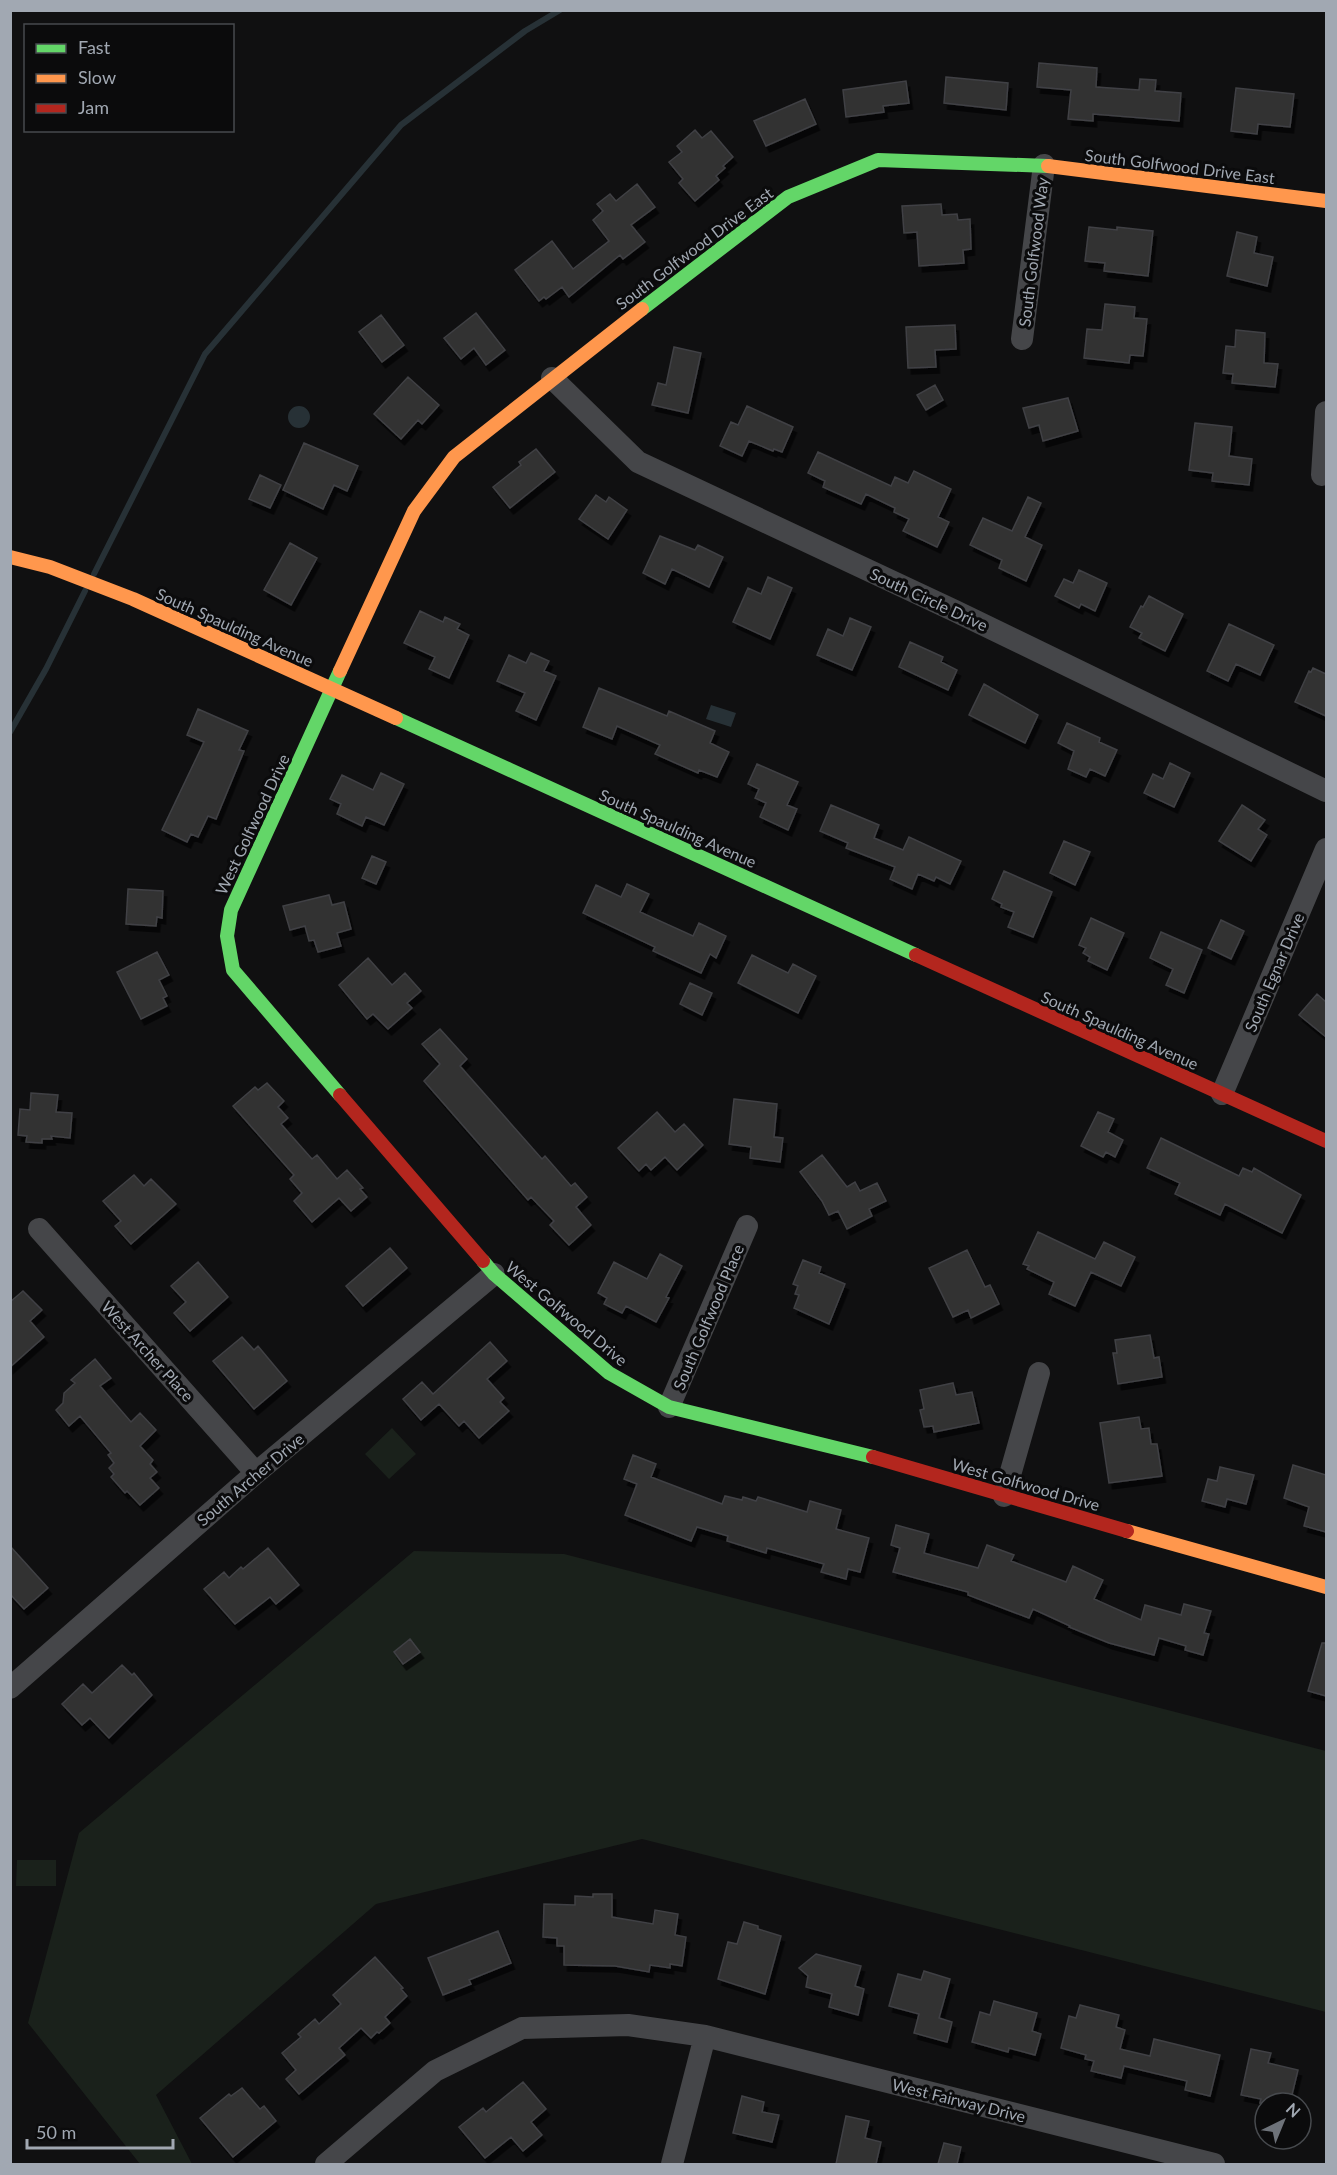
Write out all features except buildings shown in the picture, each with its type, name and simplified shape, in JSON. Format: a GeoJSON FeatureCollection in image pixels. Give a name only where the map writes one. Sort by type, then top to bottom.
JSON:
{"type":"FeatureCollection","features":[{"type":"Feature","properties":{"kind":"street","name":"South Golfwood Drive East"},"geometry":{"type":"LineString","coordinates":[[332,690],[414,511],[454,457],[552,378],[788,197],[878,160],[1044,165],[1326,201]]}},
{"type":"Feature","properties":{"kind":"street","name":"South Golfwood Way"},"geometry":{"type":"LineString","coordinates":[[1022,339],[1044,165]]}},
{"type":"Feature","properties":{"kind":"street","name":"South Circle Drive"},"geometry":{"type":"LineString","coordinates":[[552,378],[638,462],[955,611],[1326,791]]}},
{"type":"Feature","properties":{"kind":"street"},"geometry":{"type":"LineString","coordinates":[[1322,474],[1326,412]]}},
{"type":"Feature","properties":{"kind":"street","name":"South Spaulding Avenue"},"geometry":{"type":"LineString","coordinates":[[10,558],[50,567],[133,599],[1326,1141]]}},
{"type":"Feature","properties":{"kind":"street","name":"West Golfwood Drive"},"geometry":{"type":"LineString","coordinates":[[332,690],[231,910],[227,936],[233,969],[494,1274],[609,1373],[669,1407],[855,1452],[1326,1587]]}},
{"type":"Feature","properties":{"kind":"street","name":"South Egnar Drive"},"geometry":{"type":"LineString","coordinates":[[1222,1094],[1326,849]]}},
{"type":"Feature","properties":{"kind":"street","name":"South Golfwood Place"},"geometry":{"type":"LineString","coordinates":[[669,1407],[747,1226]]}},
{"type":"Feature","properties":{"kind":"street","name":"West Archer Place"},"geometry":{"type":"LineString","coordinates":[[39,1229],[256,1473]]}},
{"type":"Feature","properties":{"kind":"street","name":"South Archer Drive"},"geometry":{"type":"LineString","coordinates":[[12,1681],[494,1274]]}},
{"type":"Feature","properties":{"kind":"street"},"geometry":{"type":"LineString","coordinates":[[1004,1496],[1039,1372]]}},
{"type":"Feature","properties":{"kind":"street","name":"West Fairway Drive"},"geometry":{"type":"LineString","coordinates":[[327,2164],[435,2071],[522,2028],[628,2025],[705,2036],[1214,2164]]}},
{"type":"Feature","properties":{"kind":"street"},"geometry":{"type":"LineString","coordinates":[[672,2164],[705,2036]]}},
{"type":"Feature","properties":{"kind":"shaded area"},"geometry":{"type":"Polygon","coordinates":[[[299,406],[307,409],[310,417],[307,425],[299,428],[291,425],[288,417],[291,409],[299,406]]]}},
{"type":"Feature","properties":{"kind":"shaded area"},"geometry":{"type":"Polygon","coordinates":[[[711,705],[736,713],[731,727],[706,719],[711,705]]]}},
{"type":"Feature","properties":{"kind":"shaded area"},"geometry":{"type":"Polygon","coordinates":[[[392,1428],[416,1454],[389,1479],[365,1454],[392,1428]]]}},
{"type":"Feature","properties":{"kind":"shaded area"},"geometry":{"type":"Polygon","coordinates":[[[414,1551],[564,1554],[1326,1751],[1326,2012],[642,1839],[376,1904],[156,2095],[192,2164],[140,2164],[28,2023],[79,1833],[414,1551]]]}},
{"type":"Feature","properties":{"kind":"shaded area"},"geometry":{"type":"Polygon","coordinates":[[[17,1860],[56,1860],[56,1886],[16,1886],[17,1860]]]}},
{"type":"Feature","properties":{"kind":"waterway"},"geometry":{"type":"LineString","coordinates":[[94,574],[205,354],[401,125],[525,31],[560,10]]}},
{"type":"Feature","properties":{"kind":"waterway"},"geometry":{"type":"LineString","coordinates":[[10,732],[46,669],[85,591]]}},
{"type":"Feature","properties":{"kind":"traffic: fast"},"geometry":{"type":"LineString","coordinates":[[642,309],[788,197],[878,160],[1048,166]]}},
{"type":"Feature","properties":{"kind":"traffic: fast"},"geometry":{"type":"LineString","coordinates":[[340,671],[231,910],[227,936],[233,970],[340,1095]]}},
{"type":"Feature","properties":{"kind":"traffic: fast"},"geometry":{"type":"LineString","coordinates":[[396,718],[916,955]]}},
{"type":"Feature","properties":{"kind":"traffic: fast"},"geometry":{"type":"LineString","coordinates":[[483,1261],[494,1274],[609,1373],[669,1407],[873,1457]]}},
{"type":"Feature","properties":{"kind":"traffic: slow"},"geometry":{"type":"LineString","coordinates":[[1048,166],[1326,201]]}},
{"type":"Feature","properties":{"kind":"traffic: slow"},"geometry":{"type":"LineString","coordinates":[[340,671],[414,511],[454,457],[642,309]]}},
{"type":"Feature","properties":{"kind":"traffic: slow"},"geometry":{"type":"LineString","coordinates":[[10,557],[50,567],[133,599],[396,718]]}},
{"type":"Feature","properties":{"kind":"traffic: slow"},"geometry":{"type":"LineString","coordinates":[[1127,1531],[1326,1587]]}},
{"type":"Feature","properties":{"kind":"traffic: jam"},"geometry":{"type":"LineString","coordinates":[[916,955],[1326,1141]]}},
{"type":"Feature","properties":{"kind":"traffic: jam"},"geometry":{"type":"LineString","coordinates":[[340,1095],[483,1261]]}},
{"type":"Feature","properties":{"kind":"traffic: jam"},"geometry":{"type":"LineString","coordinates":[[873,1457],[1127,1531]]}}]}
